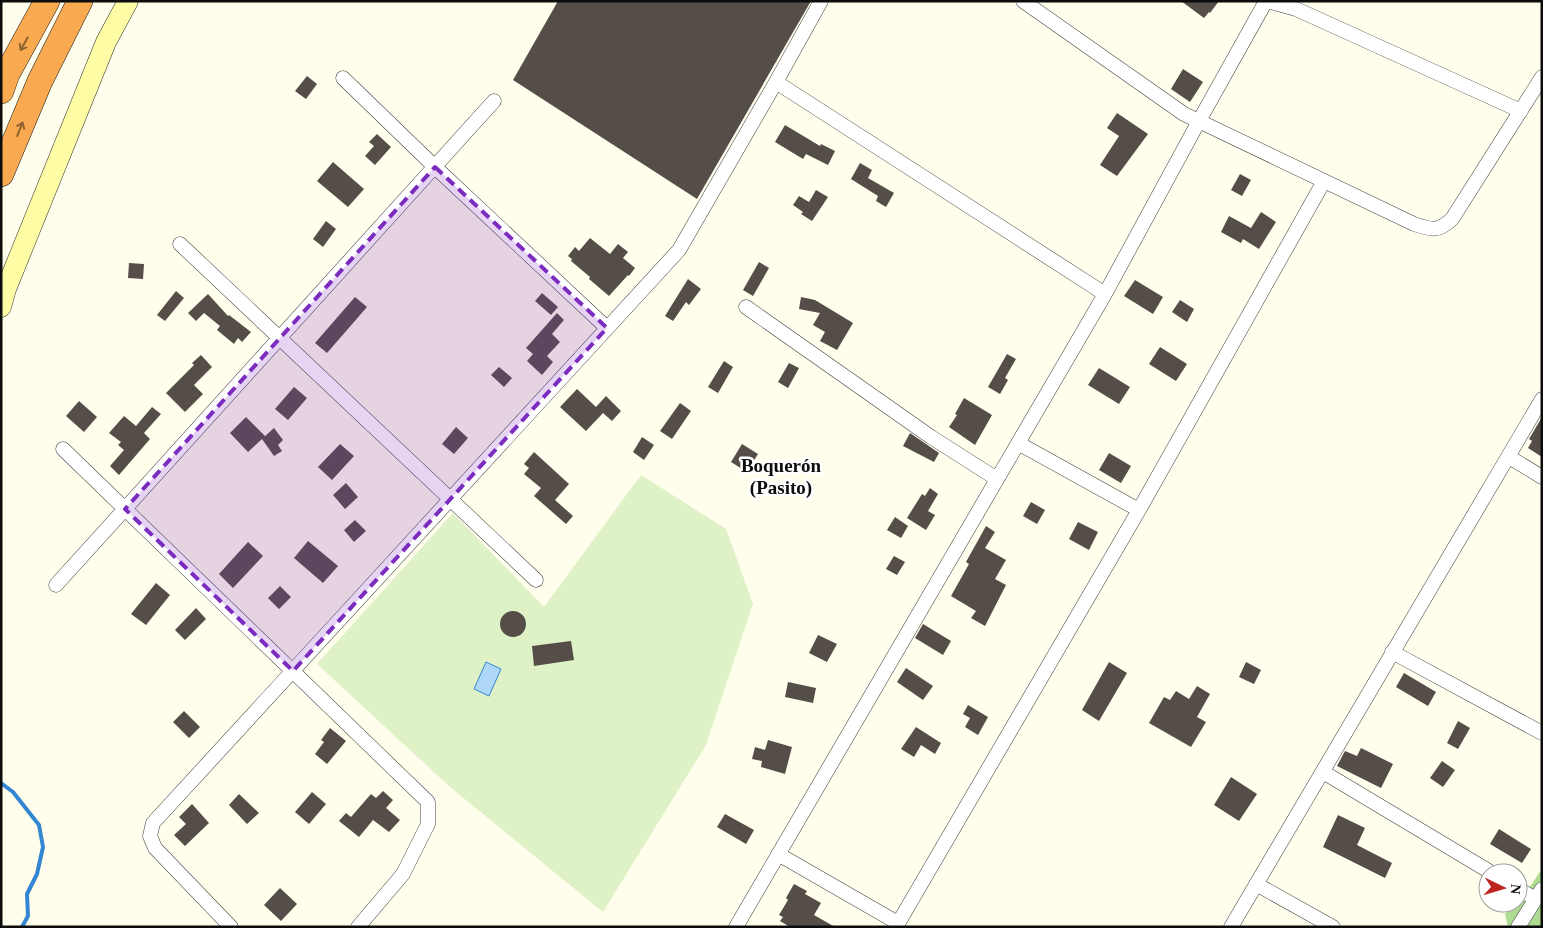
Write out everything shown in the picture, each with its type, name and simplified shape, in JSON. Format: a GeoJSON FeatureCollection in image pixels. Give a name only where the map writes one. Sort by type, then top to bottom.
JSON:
{"type":"FeatureCollection","features":[{"type":"Feature","properties":{"kind":"highway"},"geometry":{"type":"LineString","coordinates":[[1,91],[7,74],[48,1]]}},
{"type":"Feature","properties":{"kind":"highway"},"geometry":{"type":"LineString","coordinates":[[1,174],[40,81],[80,1]]}},
{"type":"Feature","properties":{"kind":"street"},"geometry":{"type":"LineString","coordinates":[[1,307],[6,289],[106,42],[128,1]]}},
{"type":"Feature","properties":{"kind":"street"},"geometry":{"type":"LineString","coordinates":[[232,927],[155,848],[150,836],[153,823],[679,250],[821,1]]}},
{"type":"Feature","properties":{"kind":"street"},"geometry":{"type":"LineString","coordinates":[[1023,1],[1184,114],[1414,224],[1429,229],[1442,228],[1452,218],[1542,77]]}},
{"type":"Feature","properties":{"kind":"street"},"geometry":{"type":"LineString","coordinates":[[736,927],[1105,294],[1266,1],[1296,9],[1521,111]]}},
{"type":"Feature","properties":{"kind":"street"},"geometry":{"type":"LineString","coordinates":[[343,78],[607,328]]}},
{"type":"Feature","properties":{"kind":"street"},"geometry":{"type":"LineString","coordinates":[[776,82],[1105,294]]}},
{"type":"Feature","properties":{"kind":"street"},"geometry":{"type":"LineString","coordinates":[[56,585],[494,101]]}},
{"type":"Feature","properties":{"kind":"street"},"geometry":{"type":"LineString","coordinates":[[778,854],[897,925],[1139,510],[1324,181]]}},
{"type":"Feature","properties":{"kind":"street"},"geometry":{"type":"LineString","coordinates":[[180,244],[536,580]]}},
{"type":"Feature","properties":{"kind":"street"},"geometry":{"type":"LineString","coordinates":[[746,307],[931,437],[997,479]]}},
{"type":"Feature","properties":{"kind":"street"},"geometry":{"type":"LineString","coordinates":[[1231,927],[1542,399]]}},
{"type":"Feature","properties":{"kind":"street"},"geometry":{"type":"LineString","coordinates":[[1018,443],[1139,510]]}},
{"type":"Feature","properties":{"kind":"street"},"geometry":{"type":"LineString","coordinates":[[62,449],[428,802],[428,824],[403,874],[358,927]]}},
{"type":"Feature","properties":{"kind":"street"},"geometry":{"type":"LineString","coordinates":[[1508,457],[1542,477]]}},
{"type":"Feature","properties":{"kind":"street"},"geometry":{"type":"LineString","coordinates":[[1392,652],[1542,733]]}},
{"type":"Feature","properties":{"kind":"street"},"geometry":{"type":"LineString","coordinates":[[1323,772],[1478,865]]}},
{"type":"Feature","properties":{"kind":"street"},"geometry":{"type":"LineString","coordinates":[[1256,884],[1332,927]]}},
{"type":"Feature","properties":{"kind":"street"},"geometry":{"type":"LineString","coordinates":[[1518,927],[1539,894]]}},
{"type":"Feature","properties":{"kind":"highlighted area"},"geometry":{"type":"Polygon","coordinates":[[[435,167],[607,328],[293,671],[125,509],[435,167]]]}},
{"type":"Feature","properties":{"kind":"green space"},"geometry":{"type":"Polygon","coordinates":[[[641,475],[726,529],[753,604],[706,745],[603,912],[450,787],[317,664],[453,513],[544,607],[641,475]]]}},
{"type":"Feature","properties":{"kind":"green space"},"geometry":{"type":"Polygon","coordinates":[[[1542,869],[1542,927],[1508,927],[1506,913],[1528,913],[1528,889],[1542,869]]]}},
{"type":"Feature","properties":{"kind":"water"},"geometry":{"type":"Polygon","coordinates":[[[486,662],[501,669],[489,696],[474,689],[486,662]]]}},
{"type":"Feature","properties":{"kind":"building"},"geometry":{"type":"Polygon","coordinates":[[[558,1],[811,1],[697,199],[513,80],[558,1]]]}},
{"type":"Feature","properties":{"kind":"building"},"geometry":{"type":"Polygon","coordinates":[[[1181,1],[1219,1],[1204,18],[1181,1]]]}},
{"type":"Feature","properties":{"kind":"building"},"geometry":{"type":"Polygon","coordinates":[[[1183,69],[1203,82],[1190,102],[1171,89],[1183,69]]]}},
{"type":"Feature","properties":{"kind":"building"},"geometry":{"type":"Polygon","coordinates":[[[307,76],[317,84],[306,99],[295,91],[307,76]]]}},
{"type":"Feature","properties":{"kind":"building"},"geometry":{"type":"Polygon","coordinates":[[[1117,113],[1148,134],[1117,176],[1100,165],[1119,136],[1107,128],[1117,113]]]}},
{"type":"Feature","properties":{"kind":"building"},"geometry":{"type":"Polygon","coordinates":[[[785,125],[820,146],[821,144],[835,151],[828,165],[806,154],[803,159],[775,142],[785,125]]]}},
{"type":"Feature","properties":{"kind":"building"},"geometry":{"type":"Polygon","coordinates":[[[377,134],[391,147],[375,165],[365,156],[374,146],[369,142],[377,134]]]}},
{"type":"Feature","properties":{"kind":"building"},"geometry":{"type":"Polygon","coordinates":[[[333,162],[364,189],[348,207],[317,181],[333,162]]]}},
{"type":"Feature","properties":{"kind":"building"},"geometry":{"type":"Polygon","coordinates":[[[860,163],[872,170],[868,178],[894,193],[886,207],[876,201],[878,196],[851,179],[860,163]]]}},
{"type":"Feature","properties":{"kind":"building"},"geometry":{"type":"Polygon","coordinates":[[[1240,174],[1251,180],[1242,196],[1231,190],[1240,174]]]}},
{"type":"Feature","properties":{"kind":"building"},"geometry":{"type":"Polygon","coordinates":[[[816,190],[828,197],[812,221],[801,214],[803,212],[793,205],[799,196],[809,202],[816,190]]]}},
{"type":"Feature","properties":{"kind":"building"},"geometry":{"type":"Polygon","coordinates":[[[1261,212],[1276,222],[1259,249],[1243,239],[1241,243],[1221,232],[1229,216],[1251,228],[1261,212]]]}},
{"type":"Feature","properties":{"kind":"building"},"geometry":{"type":"Polygon","coordinates":[[[326,221],[336,229],[323,247],[313,239],[326,221]]]}},
{"type":"Feature","properties":{"kind":"building"},"geometry":{"type":"Polygon","coordinates":[[[590,238],[610,254],[618,244],[628,252],[623,258],[635,268],[609,296],[589,279],[590,277],[571,261],[572,259],[568,256],[575,247],[579,251],[590,238]]]}},
{"type":"Feature","properties":{"kind":"building"},"geometry":{"type":"Polygon","coordinates":[[[759,262],[769,268],[753,296],[743,290],[759,262]]]}},
{"type":"Feature","properties":{"kind":"building"},"geometry":{"type":"Polygon","coordinates":[[[129,263],[144,264],[143,279],[128,278],[129,263]]]}},
{"type":"Feature","properties":{"kind":"building"},"geometry":{"type":"Polygon","coordinates":[[[688,279],[701,289],[689,305],[686,302],[673,321],[665,316],[688,279]]]}},
{"type":"Feature","properties":{"kind":"building"},"geometry":{"type":"Polygon","coordinates":[[[1135,280],[1163,297],[1153,314],[1124,296],[1135,280]]]}},
{"type":"Feature","properties":{"kind":"building"},"geometry":{"type":"Polygon","coordinates":[[[176,291],[184,298],[165,321],[157,315],[176,291]]]}},
{"type":"Feature","properties":{"kind":"building"},"geometry":{"type":"Polygon","coordinates":[[[542,293],[558,307],[551,315],[535,301],[542,293]]]}},
{"type":"Feature","properties":{"kind":"building"},"geometry":{"type":"Polygon","coordinates":[[[208,294],[228,316],[251,332],[242,342],[238,338],[234,344],[217,330],[220,326],[204,313],[196,321],[188,313],[208,294]]]}},
{"type":"Feature","properties":{"kind":"building"},"geometry":{"type":"Polygon","coordinates":[[[355,297],[367,307],[327,353],[315,343],[355,297]]]}},
{"type":"Feature","properties":{"kind":"building"},"geometry":{"type":"Polygon","coordinates":[[[801,297],[815,300],[853,323],[837,350],[820,341],[825,332],[813,325],[820,313],[799,309],[801,297]]]}},
{"type":"Feature","properties":{"kind":"building"},"geometry":{"type":"Polygon","coordinates":[[[1180,300],[1194,309],[1187,322],[1172,312],[1180,300]]]}},
{"type":"Feature","properties":{"kind":"building"},"geometry":{"type":"Polygon","coordinates":[[[557,313],[564,320],[552,334],[560,342],[547,356],[553,362],[542,375],[527,361],[533,354],[526,348],[557,313]]]}},
{"type":"Feature","properties":{"kind":"building"},"geometry":{"type":"Polygon","coordinates":[[[1160,347],[1187,364],[1176,381],[1149,364],[1160,347]]]}},
{"type":"Feature","properties":{"kind":"building"},"geometry":{"type":"Polygon","coordinates":[[[1007,354],[1016,359],[1005,378],[1008,380],[1000,394],[988,387],[1007,354]]]}},
{"type":"Feature","properties":{"kind":"building"},"geometry":{"type":"Polygon","coordinates":[[[201,355],[212,367],[194,385],[203,394],[185,412],[166,393],[194,365],[192,363],[201,355]]]}},
{"type":"Feature","properties":{"kind":"building"},"geometry":{"type":"Polygon","coordinates":[[[724,361],[733,367],[718,393],[708,387],[724,361]]]}},
{"type":"Feature","properties":{"kind":"building"},"geometry":{"type":"Polygon","coordinates":[[[789,363],[799,368],[788,388],[778,382],[789,363]]]}},
{"type":"Feature","properties":{"kind":"building"},"geometry":{"type":"Polygon","coordinates":[[[499,367],[512,378],[504,387],[491,375],[499,367]]]}},
{"type":"Feature","properties":{"kind":"building"},"geometry":{"type":"Polygon","coordinates":[[[1099,368],[1130,387],[1119,404],[1088,385],[1099,368]]]}},
{"type":"Feature","properties":{"kind":"building"},"geometry":{"type":"Polygon","coordinates":[[[294,387],[307,398],[288,420],[275,409],[294,387]]]}},
{"type":"Feature","properties":{"kind":"building"},"geometry":{"type":"Polygon","coordinates":[[[577,389],[596,407],[606,396],[621,411],[612,421],[603,413],[586,431],[560,407],[577,389]]]}},
{"type":"Feature","properties":{"kind":"building"},"geometry":{"type":"Polygon","coordinates":[[[964,398],[992,415],[975,445],[949,427],[957,415],[955,414],[964,398]]]}},
{"type":"Feature","properties":{"kind":"building"},"geometry":{"type":"Polygon","coordinates":[[[79,401],[97,417],[84,432],[66,416],[79,401]]]}},
{"type":"Feature","properties":{"kind":"building"},"geometry":{"type":"Polygon","coordinates":[[[680,403],[691,411],[672,439],[660,431],[680,403]]]}},
{"type":"Feature","properties":{"kind":"building"},"geometry":{"type":"Polygon","coordinates":[[[152,407],[161,414],[144,433],[150,439],[119,475],[110,466],[124,450],[118,445],[121,442],[109,433],[124,416],[136,426],[152,407]]]}},
{"type":"Feature","properties":{"kind":"building"},"geometry":{"type":"Polygon","coordinates":[[[246,417],[264,437],[274,428],[283,440],[278,445],[282,451],[274,456],[262,439],[248,452],[230,433],[246,417]]]}},
{"type":"Feature","properties":{"kind":"building"},"geometry":{"type":"Polygon","coordinates":[[[1542,417],[1542,457],[1528,448],[1532,441],[1529,439],[1542,417]]]}},
{"type":"Feature","properties":{"kind":"building"},"geometry":{"type":"Polygon","coordinates":[[[456,427],[468,438],[454,454],[442,444],[456,427]]]}},
{"type":"Feature","properties":{"kind":"building"},"geometry":{"type":"Polygon","coordinates":[[[910,433],[939,453],[934,462],[903,446],[910,433]]]}},
{"type":"Feature","properties":{"kind":"building"},"geometry":{"type":"Polygon","coordinates":[[[642,437],[654,445],[644,460],[633,452],[642,437]]]}},
{"type":"Feature","properties":{"kind":"building"},"geometry":{"type":"Polygon","coordinates":[[[340,444],[354,456],[332,480],[318,467],[340,444]]]}},
{"type":"Feature","properties":{"kind":"building"},"geometry":{"type":"Polygon","coordinates":[[[742,444],[758,454],[747,472],[731,462],[742,444]]]}},
{"type":"Feature","properties":{"kind":"building"},"geometry":{"type":"Polygon","coordinates":[[[534,452],[569,484],[555,500],[573,516],[566,524],[534,496],[541,488],[524,474],[529,468],[524,464],[534,452]]]}},
{"type":"Feature","properties":{"kind":"building"},"geometry":{"type":"Polygon","coordinates":[[[1109,453],[1131,466],[1121,483],[1099,470],[1109,453]]]}},
{"type":"Feature","properties":{"kind":"building"},"geometry":{"type":"Polygon","coordinates":[[[346,483],[358,497],[345,509],[333,495],[346,483]]]}},
{"type":"Feature","properties":{"kind":"building"},"geometry":{"type":"Polygon","coordinates":[[[930,488],[938,494],[928,511],[935,515],[926,530],[907,518],[922,494],[925,496],[930,488]]]}},
{"type":"Feature","properties":{"kind":"building"},"geometry":{"type":"Polygon","coordinates":[[[1031,502],[1045,510],[1037,524],[1023,516],[1031,502]]]}},
{"type":"Feature","properties":{"kind":"building"},"geometry":{"type":"Polygon","coordinates":[[[895,517],[908,526],[901,538],[887,530],[895,517]]]}},
{"type":"Feature","properties":{"kind":"building"},"geometry":{"type":"Polygon","coordinates":[[[355,520],[366,531],[354,542],[344,530],[355,520]]]}},
{"type":"Feature","properties":{"kind":"building"},"geometry":{"type":"Polygon","coordinates":[[[1078,522],[1098,532],[1089,550],[1069,539],[1078,522]]]}},
{"type":"Feature","properties":{"kind":"building"},"geometry":{"type":"Polygon","coordinates":[[[986,526],[995,532],[985,548],[1006,560],[995,579],[1006,585],[985,626],[971,618],[976,611],[951,596],[969,564],[966,562],[986,526]]]}},
{"type":"Feature","properties":{"kind":"building"},"geometry":{"type":"Polygon","coordinates":[[[308,541],[338,566],[323,583],[294,558],[308,541]]]}},
{"type":"Feature","properties":{"kind":"building"},"geometry":{"type":"Polygon","coordinates":[[[248,542],[263,556],[233,588],[219,574],[248,542]]]}},
{"type":"Feature","properties":{"kind":"building"},"geometry":{"type":"Polygon","coordinates":[[[894,556],[905,562],[897,575],[886,569],[894,556]]]}},
{"type":"Feature","properties":{"kind":"building"},"geometry":{"type":"Polygon","coordinates":[[[156,583],[170,595],[146,625],[131,614],[156,583]]]}},
{"type":"Feature","properties":{"kind":"building"},"geometry":{"type":"Polygon","coordinates":[[[280,586],[291,597],[279,609],[268,598],[280,586]]]}},
{"type":"Feature","properties":{"kind":"building"},"geometry":{"type":"Polygon","coordinates":[[[196,608],[206,619],[185,640],[175,630],[196,608]]]}},
{"type":"Feature","properties":{"kind":"building"},"geometry":{"type":"Polygon","coordinates":[[[513,611],[522,615],[526,624],[522,633],[513,637],[504,633],[500,624],[504,615],[513,611]]]}},
{"type":"Feature","properties":{"kind":"building"},"geometry":{"type":"Polygon","coordinates":[[[923,624],[951,641],[943,655],[915,638],[923,624]]]}},
{"type":"Feature","properties":{"kind":"building"},"geometry":{"type":"Polygon","coordinates":[[[818,635],[837,644],[827,662],[809,653],[818,635]]]}},
{"type":"Feature","properties":{"kind":"building"},"geometry":{"type":"Polygon","coordinates":[[[571,641],[574,660],[534,666],[532,646],[571,641]]]}},
{"type":"Feature","properties":{"kind":"building"},"geometry":{"type":"Polygon","coordinates":[[[1109,662],[1127,673],[1099,721],[1082,710],[1109,662]]]}},
{"type":"Feature","properties":{"kind":"building"},"geometry":{"type":"Polygon","coordinates":[[[1246,662],[1261,670],[1254,684],[1239,677],[1246,662]]]}},
{"type":"Feature","properties":{"kind":"building"},"geometry":{"type":"Polygon","coordinates":[[[906,668],[933,686],[923,700],[897,682],[906,668]]]}},
{"type":"Feature","properties":{"kind":"building"},"geometry":{"type":"Polygon","coordinates":[[[1404,673],[1436,692],[1428,706],[1396,687],[1404,673]]]}},
{"type":"Feature","properties":{"kind":"building"},"geometry":{"type":"Polygon","coordinates":[[[788,682],[816,688],[813,703],[785,697],[788,682]]]}},
{"type":"Feature","properties":{"kind":"building"},"geometry":{"type":"Polygon","coordinates":[[[1197,686],[1210,694],[1197,717],[1206,722],[1191,747],[1149,723],[1164,697],[1170,700],[1176,691],[1189,699],[1197,686]]]}},
{"type":"Feature","properties":{"kind":"building"},"geometry":{"type":"Polygon","coordinates":[[[968,705],[988,717],[978,735],[965,727],[970,718],[963,714],[968,705]]]}},
{"type":"Feature","properties":{"kind":"building"},"geometry":{"type":"Polygon","coordinates":[[[184,711],[200,727],[189,738],[173,722],[184,711]]]}},
{"type":"Feature","properties":{"kind":"building"},"geometry":{"type":"Polygon","coordinates":[[[1458,721],[1470,728],[1458,749],[1447,743],[1458,721]]]}},
{"type":"Feature","properties":{"kind":"building"},"geometry":{"type":"Polygon","coordinates":[[[916,727],[941,743],[935,754],[921,745],[914,757],[901,749],[916,727]]]}},
{"type":"Feature","properties":{"kind":"building"},"geometry":{"type":"Polygon","coordinates":[[[330,728],[346,741],[327,764],[315,754],[324,742],[321,740],[330,728]]]}},
{"type":"Feature","properties":{"kind":"building"},"geometry":{"type":"Polygon","coordinates":[[[768,740],[792,747],[785,774],[761,767],[762,761],[752,759],[755,747],[765,750],[768,740]]]}},
{"type":"Feature","properties":{"kind":"building"},"geometry":{"type":"Polygon","coordinates":[[[1361,748],[1393,764],[1381,788],[1337,766],[1345,751],[1357,756],[1361,748]]]}},
{"type":"Feature","properties":{"kind":"building"},"geometry":{"type":"Polygon","coordinates":[[[1442,761],[1455,770],[1443,787],[1430,778],[1442,761]]]}},
{"type":"Feature","properties":{"kind":"building"},"geometry":{"type":"Polygon","coordinates":[[[1231,777],[1257,794],[1239,821],[1214,805],[1231,777]]]}},
{"type":"Feature","properties":{"kind":"building"},"geometry":{"type":"Polygon","coordinates":[[[383,791],[393,800],[386,808],[400,820],[389,832],[373,820],[359,837],[339,821],[346,813],[351,817],[371,794],[376,798],[383,791]]]}},
{"type":"Feature","properties":{"kind":"building"},"geometry":{"type":"Polygon","coordinates":[[[312,792],[326,804],[309,824],[295,812],[312,792]]]}},
{"type":"Feature","properties":{"kind":"building"},"geometry":{"type":"Polygon","coordinates":[[[239,794],[259,813],[247,824],[229,805],[239,794]]]}},
{"type":"Feature","properties":{"kind":"building"},"geometry":{"type":"Polygon","coordinates":[[[192,804],[209,823],[185,846],[174,835],[186,824],[179,817],[192,804]]]}},
{"type":"Feature","properties":{"kind":"building"},"geometry":{"type":"Polygon","coordinates":[[[725,814],[754,830],[746,844],[717,827],[725,814]]]}},
{"type":"Feature","properties":{"kind":"building"},"geometry":{"type":"Polygon","coordinates":[[[1338,815],[1365,828],[1357,845],[1392,863],[1385,878],[1323,847],[1338,815]]]}},
{"type":"Feature","properties":{"kind":"building"},"geometry":{"type":"Polygon","coordinates":[[[1499,829],[1531,849],[1522,863],[1490,844],[1499,829]]]}},
{"type":"Feature","properties":{"kind":"building"},"geometry":{"type":"Polygon","coordinates":[[[794,884],[807,891],[805,894],[821,903],[814,915],[835,927],[790,927],[780,921],[783,917],[779,915],[788,900],[786,898],[794,884]]]}},
{"type":"Feature","properties":{"kind":"building"},"geometry":{"type":"Polygon","coordinates":[[[280,888],[297,904],[281,921],[264,905],[280,888]]]}},
{"type":"Feature","properties":{"kind":"waterway"},"geometry":{"type":"LineString","coordinates":[[1,783],[13,792],[39,825],[43,847],[37,874],[27,894],[28,916],[22,927]]}},
{"type":"Feature","properties":{"kind":"district","name":"Boquerón (Pasito)"},"geometry":{"type":"Point","coordinates":[781,476]}}]}
